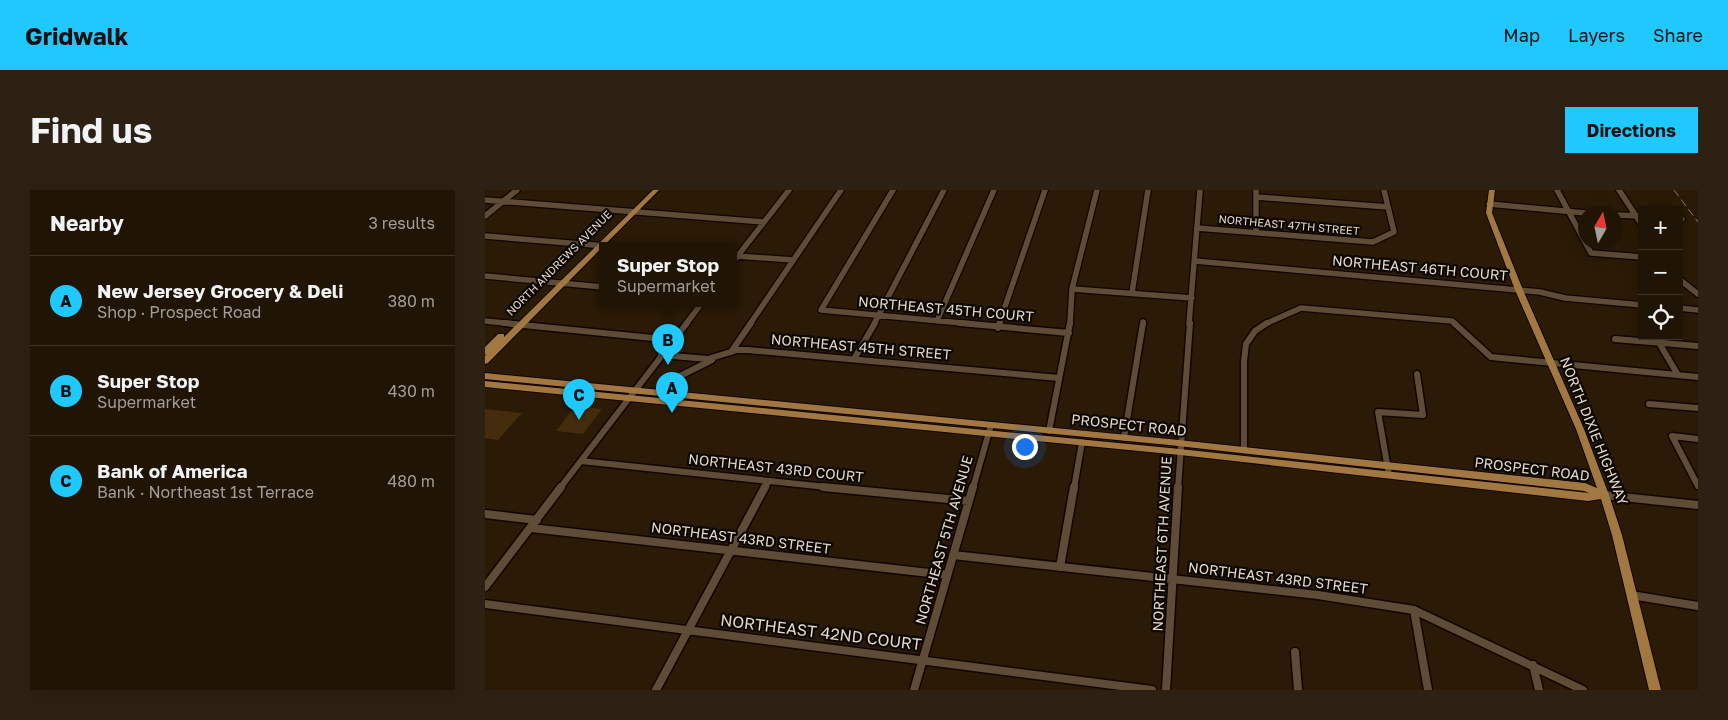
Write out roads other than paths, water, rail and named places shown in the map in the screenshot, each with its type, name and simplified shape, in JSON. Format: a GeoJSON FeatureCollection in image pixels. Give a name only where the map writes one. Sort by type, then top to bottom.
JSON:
{"type":"FeatureCollection","features":[{"type":"Feature","properties":{"kind":"main road","name":"NORTH ANDREWS AVENUE"},"geometry":{"type":"LineString","coordinates":[[604,242],[649,190]]}},
{"type":"Feature","properties":{"kind":"main road","name":"NORTH ANDREWS AVENUE"},"geometry":{"type":"LineString","coordinates":[[630,212],[656,190]]}},
{"type":"Feature","properties":{"kind":"main road","name":"NORTH DIXIE HIGHWAY"},"geometry":{"type":"LineString","coordinates":[[1492,190],[1489,212],[1519,290],[1579,430],[1604,495],[1655,690]]}},
{"type":"Feature","properties":{"kind":"main road","name":"NORTH ANDREWS AVENUE"},"geometry":{"type":"LineString","coordinates":[[485,361],[518,324],[599,247]]}},
{"type":"Feature","properties":{"kind":"main road","name":"NORTH ANDREWS AVENUE"},"geometry":{"type":"LineString","coordinates":[[485,352],[518,324]]}},
{"type":"Feature","properties":{"kind":"main road","name":"PROSPECT ROAD"},"geometry":{"type":"LineString","coordinates":[[485,376],[631,394],[990,429],[1082,442],[1244,450],[1584,496],[1604,495]]}},
{"type":"Feature","properties":{"kind":"main road","name":"PROSPECT ROAD"},"geometry":{"type":"LineString","coordinates":[[485,384],[631,394],[673,394],[806,411]]}},
{"type":"Feature","properties":{"kind":"main road","name":"PROSPECT ROAD"},"geometry":{"type":"LineString","coordinates":[[990,429],[1049,430],[1124,438],[1180,448],[1388,470]]}},
{"type":"Feature","properties":{"kind":"street"},"geometry":{"type":"LineString","coordinates":[[485,216],[517,190]]}},
{"type":"Feature","properties":{"kind":"street"},"geometry":{"type":"LineString","coordinates":[[737,254],[765,222],[789,190]]}},
{"type":"Feature","properties":{"kind":"street"},"geometry":{"type":"LineString","coordinates":[[731,352],[841,190]]}},
{"type":"Feature","properties":{"kind":"street","name":"NORTHEAST 45TH COURT"},"geometry":{"type":"LineString","coordinates":[[893,190],[821,310],[997,328],[1069,333]]}},
{"type":"Feature","properties":{"kind":"street"},"geometry":{"type":"LineString","coordinates":[[854,359],[879,316],[944,190]]}},
{"type":"Feature","properties":{"kind":"street"},"geometry":{"type":"LineString","coordinates":[[937,321],[994,190]]}},
{"type":"Feature","properties":{"kind":"street"},"geometry":{"type":"LineString","coordinates":[[997,328],[1045,190]]}},
{"type":"Feature","properties":{"kind":"street"},"geometry":{"type":"LineString","coordinates":[[1049,430],[1069,333],[1072,288],[1097,190]]}},
{"type":"Feature","properties":{"kind":"street"},"geometry":{"type":"LineString","coordinates":[[1132,293],[1149,190]]}},
{"type":"Feature","properties":{"kind":"street","name":"NORTHEAST 6TH AVENUE"},"geometry":{"type":"LineString","coordinates":[[1166,690],[1180,448],[1200,190]]}},
{"type":"Feature","properties":{"kind":"street"},"geometry":{"type":"LineString","coordinates":[[1256,190],[1256,232]]}},
{"type":"Feature","properties":{"kind":"street"},"geometry":{"type":"LineString","coordinates":[[1256,197],[1388,207],[1384,190]]}},
{"type":"Feature","properties":{"kind":"street"},"geometry":{"type":"LineString","coordinates":[[1557,190],[1591,253],[1638,257]]}},
{"type":"Feature","properties":{"kind":"street"},"geometry":{"type":"LineString","coordinates":[[1619,190],[1638,219]]}},
{"type":"Feature","properties":{"kind":"street"},"geometry":{"type":"LineString","coordinates":[[485,200],[765,222]]}},
{"type":"Feature","properties":{"kind":"street"},"geometry":{"type":"LineString","coordinates":[[1489,204],[1578,213]]}},
{"type":"Feature","properties":{"kind":"street","name":"NORTHEAST 47TH STREET"},"geometry":{"type":"LineString","coordinates":[[1197,228],[1373,242],[1379,241],[1394,232],[1388,207]]}},
{"type":"Feature","properties":{"kind":"street"},"geometry":{"type":"LineString","coordinates":[[1623,214],[1638,215]]}},
{"type":"Feature","properties":{"kind":"street"},"geometry":{"type":"LineString","coordinates":[[485,236],[599,246]]}},
{"type":"Feature","properties":{"kind":"street"},"geometry":{"type":"LineString","coordinates":[[737,256],[793,260]]}},
{"type":"Feature","properties":{"kind":"street","name":"NORTHEAST 46TH COURT"},"geometry":{"type":"LineString","coordinates":[[1195,261],[1540,292],[1565,298],[1638,309]]}},
{"type":"Feature","properties":{"kind":"street"},"geometry":{"type":"LineString","coordinates":[[485,276],[599,287]]}},
{"type":"Feature","properties":{"kind":"street"},"geometry":{"type":"LineString","coordinates":[[1683,282],[1698,294]]}},
{"type":"Feature","properties":{"kind":"street"},"geometry":{"type":"LineString","coordinates":[[1072,288],[1192,298]]}},
{"type":"Feature","properties":{"kind":"street"},"geometry":{"type":"LineString","coordinates":[[485,586],[699,307]]}},
{"type":"Feature","properties":{"kind":"street"},"geometry":{"type":"LineString","coordinates":[[1244,450],[1244,361],[1246,344],[1255,331],[1270,321],[1301,308],[1452,320],[1491,356],[1551,364],[1698,377]]}},
{"type":"Feature","properties":{"kind":"street"},"geometry":{"type":"LineString","coordinates":[[1683,308],[1698,310]]}},
{"type":"Feature","properties":{"kind":"street"},"geometry":{"type":"LineString","coordinates":[[485,321],[673,340]]}},
{"type":"Feature","properties":{"kind":"street"},"geometry":{"type":"LineString","coordinates":[[1124,438],[1143,322]]}},
{"type":"Feature","properties":{"kind":"street"},"geometry":{"type":"LineString","coordinates":[[1615,339],[1698,346]]}},
{"type":"Feature","properties":{"kind":"street"},"geometry":{"type":"LineString","coordinates":[[1657,340],[1678,375]]}},
{"type":"Feature","properties":{"kind":"street","name":"NORTHEAST 45TH STREET"},"geometry":{"type":"LineString","coordinates":[[661,355],[713,358],[744,350],[1059,378]]}},
{"type":"Feature","properties":{"kind":"street"},"geometry":{"type":"LineString","coordinates":[[673,394],[671,384],[674,379],[713,358]]}},
{"type":"Feature","properties":{"kind":"street"},"geometry":{"type":"LineString","coordinates":[[1388,470],[1378,412],[1423,415],[1417,374]]}},
{"type":"Feature","properties":{"kind":"street"},"geometry":{"type":"LineString","coordinates":[[1649,404],[1698,408]]}},
{"type":"Feature","properties":{"kind":"street","name":"NORTHEAST 5TH AVENUE"},"geometry":{"type":"LineString","coordinates":[[914,690],[990,429]]}},
{"type":"Feature","properties":{"kind":"street"},"geometry":{"type":"LineString","coordinates":[[1698,439],[1672,436],[1698,486]]}},
{"type":"Feature","properties":{"kind":"street"},"geometry":{"type":"LineString","coordinates":[[1060,567],[1082,442]]}},
{"type":"Feature","properties":{"kind":"street","name":"NORTHEAST 43RD COURT"},"geometry":{"type":"LineString","coordinates":[[581,461],[768,482],[969,501]]}},
{"type":"Feature","properties":{"kind":"street"},"geometry":{"type":"LineString","coordinates":[[656,690],[768,482]]}},
{"type":"Feature","properties":{"kind":"street"},"geometry":{"type":"LineString","coordinates":[[1604,495],[1698,505]]}},
{"type":"Feature","properties":{"kind":"street"},"geometry":{"type":"LineString","coordinates":[[485,514],[537,520]]}},
{"type":"Feature","properties":{"kind":"street","name":"NORTHEAST 43RD STREET"},"geometry":{"type":"LineString","coordinates":[[531,528],[947,575]]}},
{"type":"Feature","properties":{"kind":"street","name":"NORTHEAST 43RD STREET"},"geometry":{"type":"LineString","coordinates":[[953,555],[1318,595],[1415,610],[1583,690]]}},
{"type":"Feature","properties":{"kind":"street"},"geometry":{"type":"LineString","coordinates":[[1631,594],[1698,606]]}},
{"type":"Feature","properties":{"kind":"street","name":"NORTHEAST 42ND COURT"},"geometry":{"type":"LineString","coordinates":[[485,604],[1152,690]]}},
{"type":"Feature","properties":{"kind":"street"},"geometry":{"type":"LineString","coordinates":[[1415,610],[1428,690]]}},
{"type":"Feature","properties":{"kind":"street"},"geometry":{"type":"LineString","coordinates":[[1295,652],[1298,690]]}},
{"type":"Feature","properties":{"kind":"street"},"geometry":{"type":"LineString","coordinates":[[1533,666],[1539,690]]}},
{"type":"Feature","properties":{"kind":"railway"},"geometry":{"type":"LineString","coordinates":[[1674,190],[1698,222]]}},
{"type":"Feature","properties":{"kind":"place","name":"Super Stop"},"geometry":{"type":"Point","coordinates":[668,365]}},
{"type":"Feature","properties":{"kind":"place","name":"New Jersey Grocery & Deli"},"geometry":{"type":"Point","coordinates":[672,413]}},
{"type":"Feature","properties":{"kind":"place","name":"Bank of America"},"geometry":{"type":"Point","coordinates":[579,420]}}]}
